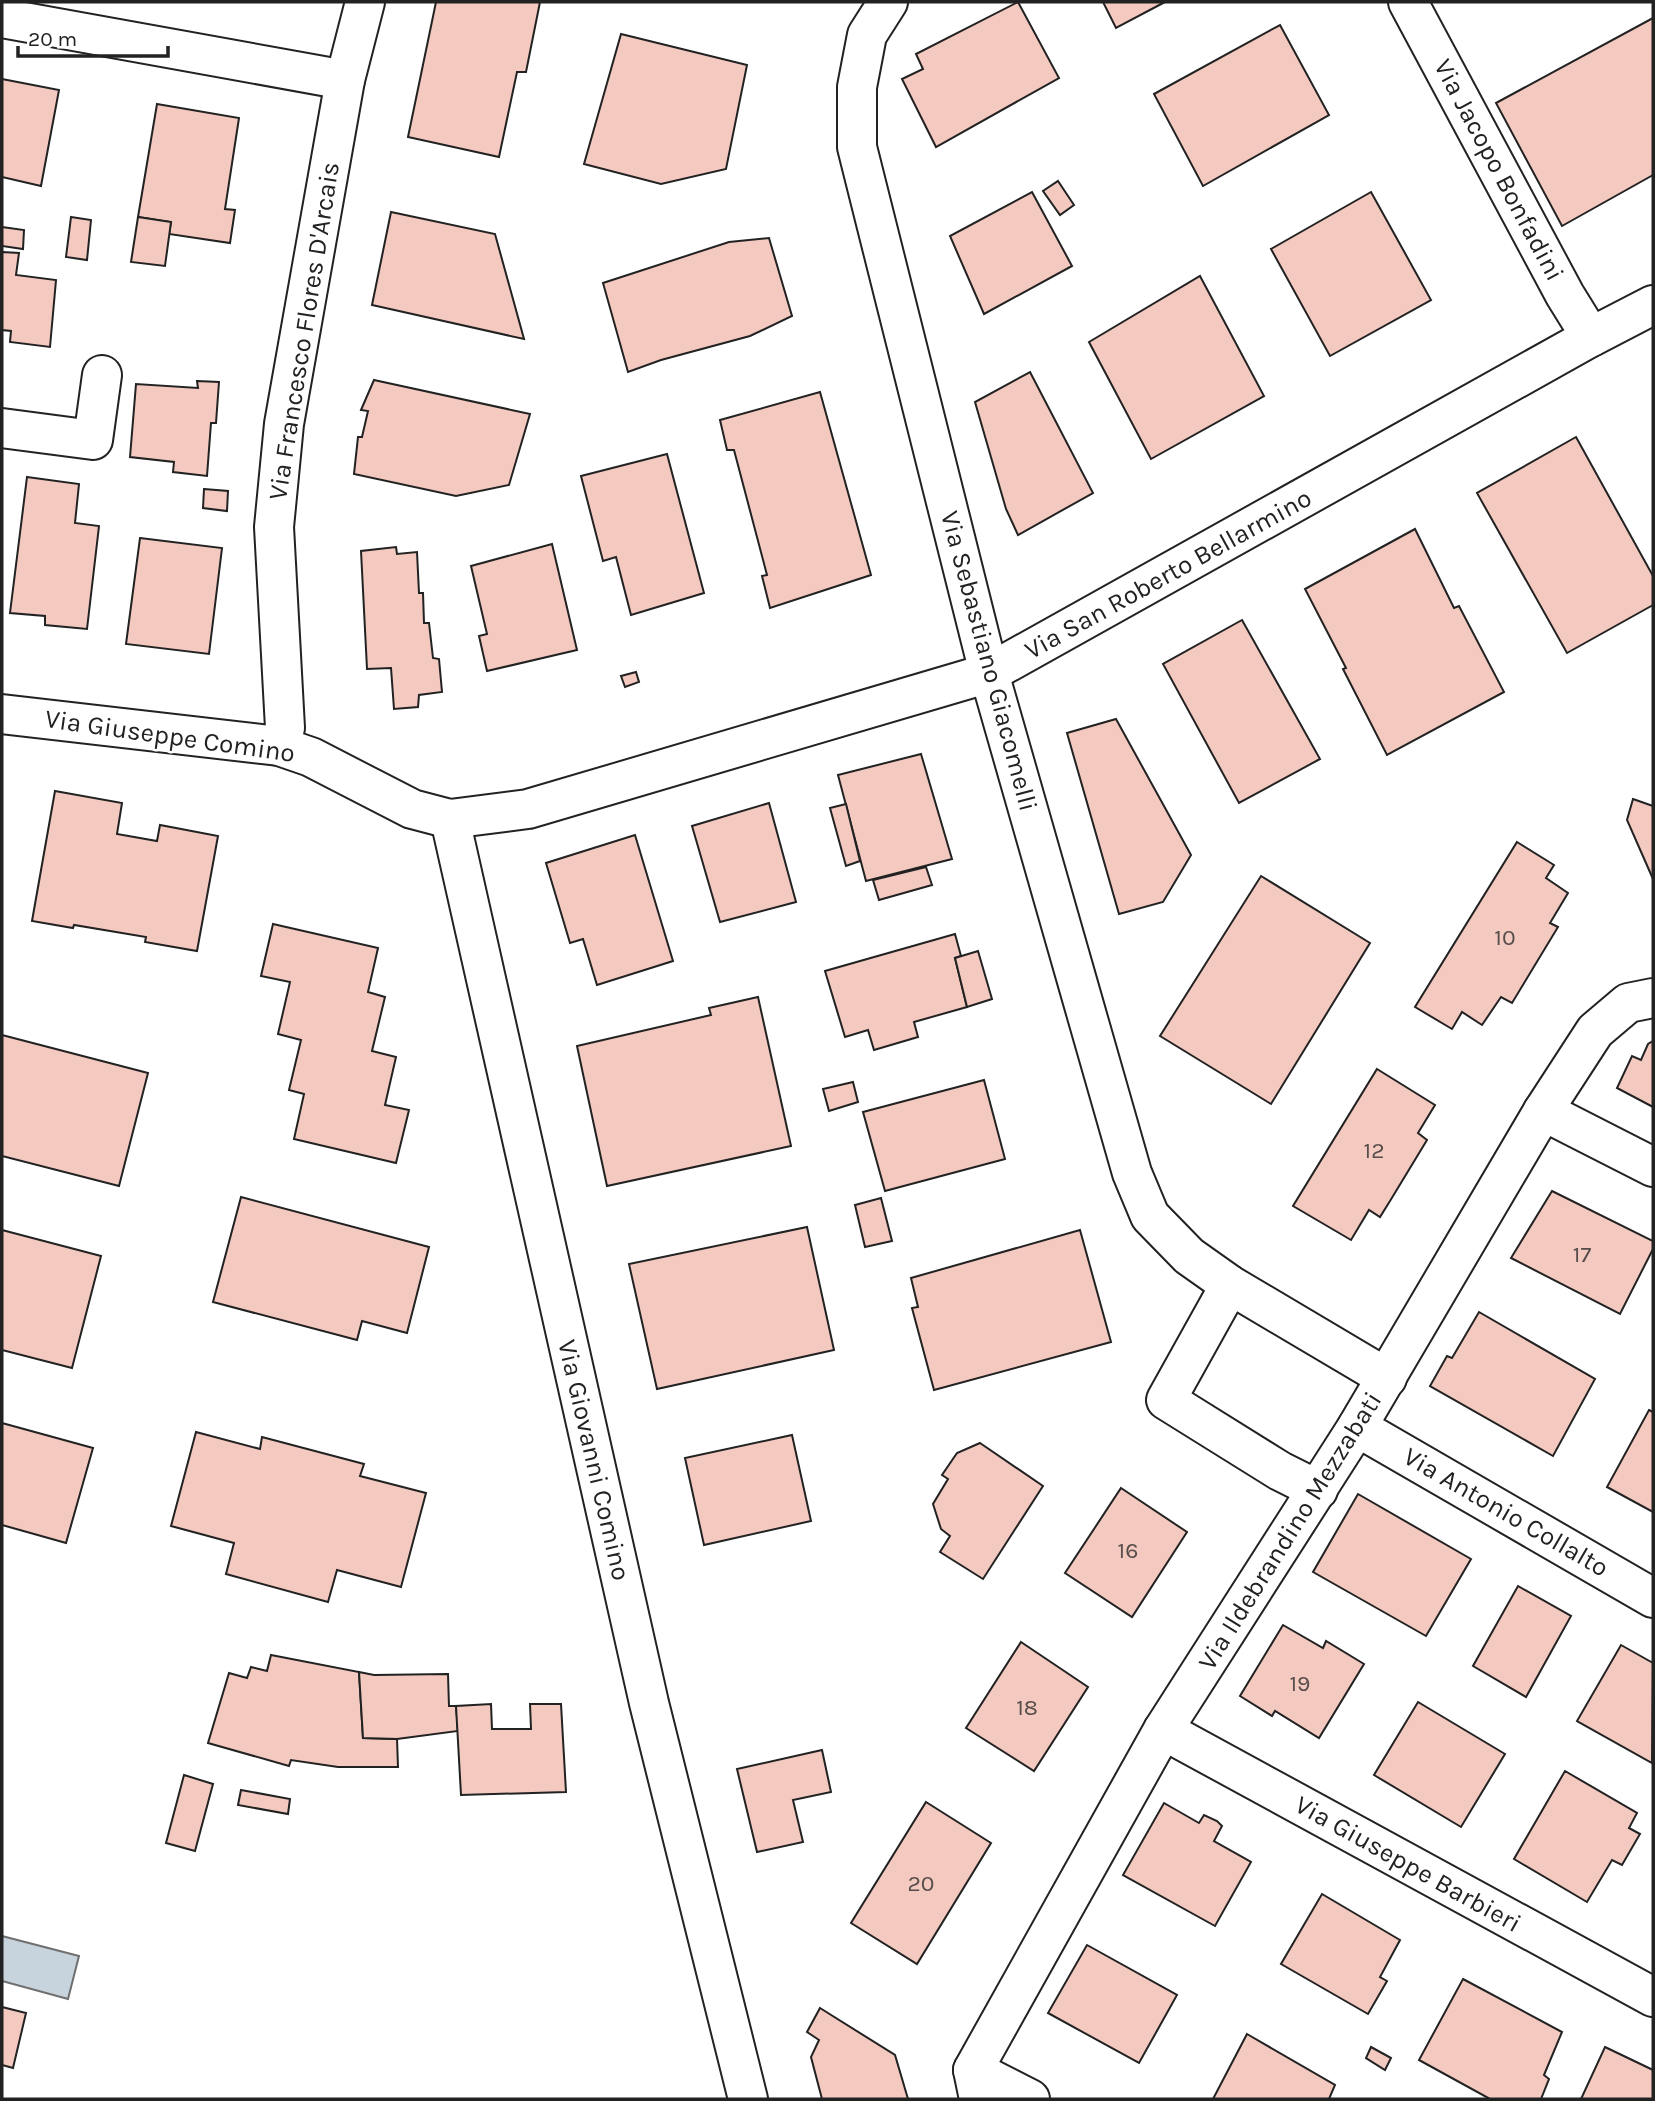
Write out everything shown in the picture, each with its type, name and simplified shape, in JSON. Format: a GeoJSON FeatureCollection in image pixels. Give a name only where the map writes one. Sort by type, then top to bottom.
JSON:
{"type":"FeatureCollection","features":[{"type":"Feature","properties":{"kind":"street","name":"Via Francesco Flores D'Arcais"},"geometry":{"type":"LineString","coordinates":[[279,746],[285,727],[274,527],[284,424],[345,80],[365,2]]}},
{"type":"Feature","properties":{"kind":"street","name":"Via Sebastiano Giacomelli"},"geometry":{"type":"LineString","coordinates":[[888,2],[867,35],[857,87],[857,147],[989,673],[1132,1173],[1150,1216],[1189,1256],[1230,1285],[1387,1378]]}},
{"type":"Feature","properties":{"kind":"street","name":"Via Jacopo Bonfadini"},"geometry":{"type":"LineString","coordinates":[[1408,2],[1559,283],[1591,337]]}},
{"type":"Feature","properties":{"kind":"street"},"geometry":{"type":"LineString","coordinates":[[2,18],[345,80]]}},
{"type":"Feature","properties":{"kind":"street","name":"Via San Roberto Bellarmino"},"geometry":{"type":"LineString","coordinates":[[450,819],[528,810],[989,673],[1653,305]]}},
{"type":"Feature","properties":{"kind":"street"},"geometry":{"type":"LineString","coordinates":[[2,428],[93,440],[102,375]]}},
{"type":"Feature","properties":{"kind":"street","name":"Via Giuseppe Comino"},"geometry":{"type":"LineString","coordinates":[[2,714],[279,746],[311,757],[412,809],[450,819]]}},
{"type":"Feature","properties":{"kind":"street","name":"Via Giovanni Comino"},"geometry":{"type":"LineString","coordinates":[[450,819],[649,1703],[748,2099]]}},
{"type":"Feature","properties":{"kind":"street","name":"Via Ildebrandino Mezzabati"},"geometry":{"type":"LineString","coordinates":[[976,2085],[1163,1730],[1357,1427],[1543,1111],[1595,1031],[1628,1003],[1653,998]]}},
{"type":"Feature","properties":{"kind":"street"},"geometry":{"type":"LineString","coordinates":[[1543,1111],[1653,1167]]}},
{"type":"Feature","properties":{"kind":"street"},"geometry":{"type":"LineString","coordinates":[[1230,1285],[1166,1400],[1280,1471],[1318,1490]]}},
{"type":"Feature","properties":{"kind":"street","name":"Via Antonio Collalto"},"geometry":{"type":"LineString","coordinates":[[1357,1427],[1653,1598]]}},
{"type":"Feature","properties":{"kind":"street","name":"Via Giuseppe Barbieri"},"geometry":{"type":"LineString","coordinates":[[1163,1730],[1653,1997]]}},
{"type":"Feature","properties":{"kind":"street"},"geometry":{"type":"LineString","coordinates":[[976,2085],[1030,2099]]}},
{"type":"Feature","properties":{"kind":"shaded area"},"geometry":{"type":"Polygon","coordinates":[[[2,1936],[79,1956],[68,1999],[2,1981],[2,1936]]]}},
{"type":"Feature","properties":{"kind":"building"},"geometry":{"type":"Polygon","coordinates":[[[436,2],[540,2],[526,72],[517,72],[499,157],[408,137],[436,2]]]}},
{"type":"Feature","properties":{"kind":"building"},"geometry":{"type":"Polygon","coordinates":[[[1018,2],[1059,78],[936,147],[902,79],[923,69],[916,54],[1018,2]]]}},
{"type":"Feature","properties":{"kind":"building"},"geometry":{"type":"Polygon","coordinates":[[[1103,2],[1165,2],[1116,28],[1103,2]]]}},
{"type":"Feature","properties":{"kind":"building"},"geometry":{"type":"Polygon","coordinates":[[[1653,18],[1653,175],[1562,226],[1496,103],[1653,18]]]}},
{"type":"Feature","properties":{"kind":"building"},"geometry":{"type":"Polygon","coordinates":[[[1280,25],[1329,115],[1203,186],[1154,94],[1280,25]]]}},
{"type":"Feature","properties":{"kind":"building"},"geometry":{"type":"Polygon","coordinates":[[[621,34],[747,65],[726,169],[661,184],[584,164],[621,34]]]}},
{"type":"Feature","properties":{"kind":"building"},"geometry":{"type":"Polygon","coordinates":[[[2,79],[59,90],[41,186],[2,177],[2,79]]]}},
{"type":"Feature","properties":{"kind":"building"},"geometry":{"type":"Polygon","coordinates":[[[157,104],[239,118],[225,209],[235,210],[230,243],[169,234],[171,222],[138,217],[157,104]]]}},
{"type":"Feature","properties":{"kind":"building"},"geometry":{"type":"Polygon","coordinates":[[[1058,181],[1074,205],[1060,215],[1043,191],[1058,181]]]}},
{"type":"Feature","properties":{"kind":"building"},"geometry":{"type":"Polygon","coordinates":[[[1032,192],[1072,266],[984,314],[950,236],[1032,192]]]}},
{"type":"Feature","properties":{"kind":"building"},"geometry":{"type":"Polygon","coordinates":[[[1371,192],[1431,300],[1330,356],[1271,249],[1371,192]]]}},
{"type":"Feature","properties":{"kind":"building"},"geometry":{"type":"Polygon","coordinates":[[[391,212],[495,234],[524,339],[372,305],[391,212]]]}},
{"type":"Feature","properties":{"kind":"building"},"geometry":{"type":"Polygon","coordinates":[[[71,217],[91,220],[87,260],[66,257],[71,217]]]}},
{"type":"Feature","properties":{"kind":"building"},"geometry":{"type":"Polygon","coordinates":[[[138,217],[171,222],[165,266],[131,262],[138,217]]]}},
{"type":"Feature","properties":{"kind":"building"},"geometry":{"type":"Polygon","coordinates":[[[2,227],[24,230],[23,249],[2,246],[2,227]]]}},
{"type":"Feature","properties":{"kind":"building"},"geometry":{"type":"Polygon","coordinates":[[[769,238],[792,316],[750,336],[661,360],[628,372],[603,283],[729,242],[769,238]]]}},
{"type":"Feature","properties":{"kind":"building"},"geometry":{"type":"Polygon","coordinates":[[[2,252],[19,253],[16,275],[56,280],[50,347],[10,342],[11,331],[2,330],[2,252]]]}},
{"type":"Feature","properties":{"kind":"building"},"geometry":{"type":"Polygon","coordinates":[[[1200,276],[1264,396],[1151,459],[1089,342],[1200,276]]]}},
{"type":"Feature","properties":{"kind":"building"},"geometry":{"type":"Polygon","coordinates":[[[1030,372],[1093,493],[1018,535],[1006,509],[975,402],[1030,372]]]}},
{"type":"Feature","properties":{"kind":"building"},"geometry":{"type":"Polygon","coordinates":[[[374,380],[530,414],[509,485],[456,496],[354,474],[358,437],[362,437],[368,411],[361,410],[374,380]]]}},
{"type":"Feature","properties":{"kind":"building"},"geometry":{"type":"Polygon","coordinates":[[[197,381],[219,382],[216,423],[211,423],[207,476],[173,472],[174,462],[130,457],[136,384],[198,388],[197,381]]]}},
{"type":"Feature","properties":{"kind":"building"},"geometry":{"type":"Polygon","coordinates":[[[820,392],[871,575],[770,608],[762,576],[767,575],[734,450],[727,450],[720,420],[820,392]]]}},
{"type":"Feature","properties":{"kind":"building"},"geometry":{"type":"Polygon","coordinates":[[[1576,437],[1653,576],[1653,605],[1567,653],[1477,493],[1576,437]]]}},
{"type":"Feature","properties":{"kind":"building"},"geometry":{"type":"Polygon","coordinates":[[[667,454],[704,593],[631,615],[616,557],[603,561],[581,476],[667,454]]]}},
{"type":"Feature","properties":{"kind":"building"},"geometry":{"type":"Polygon","coordinates":[[[27,477],[79,484],[75,523],[99,526],[87,629],[45,625],[45,616],[10,613],[27,477]]]}},
{"type":"Feature","properties":{"kind":"building"},"geometry":{"type":"Polygon","coordinates":[[[204,489],[228,491],[227,511],[203,508],[204,489]]]}},
{"type":"Feature","properties":{"kind":"building"},"geometry":{"type":"Polygon","coordinates":[[[1415,529],[1454,608],[1459,606],[1504,692],[1387,755],[1305,589],[1415,529]]]}},
{"type":"Feature","properties":{"kind":"building"},"geometry":{"type":"Polygon","coordinates":[[[140,538],[222,548],[209,654],[126,644],[140,538]]]}},
{"type":"Feature","properties":{"kind":"building"},"geometry":{"type":"Polygon","coordinates":[[[552,544],[577,650],[487,671],[479,636],[487,634],[471,566],[552,544]]]}},
{"type":"Feature","properties":{"kind":"building"},"geometry":{"type":"Polygon","coordinates":[[[396,547],[397,554],[417,552],[424,623],[429,623],[433,658],[439,659],[442,692],[419,695],[418,707],[394,709],[391,668],[367,669],[361,551],[396,547]]]}},
{"type":"Feature","properties":{"kind":"building"},"geometry":{"type":"Polygon","coordinates":[[[1242,620],[1320,759],[1239,803],[1163,664],[1242,620]]]}},
{"type":"Feature","properties":{"kind":"building"},"geometry":{"type":"Polygon","coordinates":[[[636,672],[639,682],[625,687],[621,676],[636,672]]]}},
{"type":"Feature","properties":{"kind":"building"},"geometry":{"type":"Polygon","coordinates":[[[1116,719],[1191,855],[1163,902],[1119,914],[1067,733],[1116,719]]]}},
{"type":"Feature","properties":{"kind":"building"},"geometry":{"type":"Polygon","coordinates":[[[921,754],[952,859],[866,881],[838,775],[921,754]]]}},
{"type":"Feature","properties":{"kind":"building"},"geometry":{"type":"Polygon","coordinates":[[[55,791],[122,803],[117,834],[157,841],[160,825],[218,836],[197,951],[145,942],[146,937],[32,921],[55,791]]]}},
{"type":"Feature","properties":{"kind":"building"},"geometry":{"type":"Polygon","coordinates":[[[1633,799],[1653,806],[1653,879],[1627,820],[1633,799]]]}},
{"type":"Feature","properties":{"kind":"building"},"geometry":{"type":"Polygon","coordinates":[[[769,803],[796,902],[720,922],[692,826],[769,803]]]}},
{"type":"Feature","properties":{"kind":"building"},"geometry":{"type":"Polygon","coordinates":[[[846,804],[860,861],[846,866],[830,808],[846,804]]]}},
{"type":"Feature","properties":{"kind":"building"},"geometry":{"type":"Polygon","coordinates":[[[635,835],[673,961],[597,985],[583,939],[570,943],[546,863],[635,835]]]}},
{"type":"Feature","properties":{"kind":"building"},"geometry":{"type":"Polygon","coordinates":[[[1517,842],[1554,865],[1546,878],[1568,893],[1550,923],[1558,927],[1512,1003],[1501,997],[1482,1025],[1462,1012],[1452,1029],[1415,1007],[1517,842]]]}},
{"type":"Feature","properties":{"kind":"building"},"geometry":{"type":"Polygon","coordinates":[[[926,867],[932,885],[879,900],[873,880],[926,867]]]}},
{"type":"Feature","properties":{"kind":"building"},"geometry":{"type":"Polygon","coordinates":[[[1261,876],[1370,943],[1271,1104],[1160,1036],[1261,876]]]}},
{"type":"Feature","properties":{"kind":"building"},"geometry":{"type":"Polygon","coordinates":[[[273,924],[378,948],[368,992],[385,997],[372,1051],[396,1057],[385,1105],[409,1110],[396,1163],[294,1139],[304,1094],[289,1090],[301,1040],[278,1034],[290,982],[261,976],[273,924]]]}},
{"type":"Feature","properties":{"kind":"building"},"geometry":{"type":"Polygon","coordinates":[[[955,934],[961,956],[955,958],[967,1007],[914,1022],[918,1037],[874,1050],[868,1030],[845,1037],[825,971],[955,934]]]}},
{"type":"Feature","properties":{"kind":"building"},"geometry":{"type":"Polygon","coordinates":[[[978,951],[992,999],[967,1007],[955,958],[978,951]]]}},
{"type":"Feature","properties":{"kind":"building"},"geometry":{"type":"Polygon","coordinates":[[[758,997],[791,1146],[607,1186],[577,1046],[711,1015],[709,1008],[758,997]]]}},
{"type":"Feature","properties":{"kind":"building"},"geometry":{"type":"Polygon","coordinates":[[[2,1035],[148,1073],[119,1186],[2,1156],[2,1035]]]}},
{"type":"Feature","properties":{"kind":"building"},"geometry":{"type":"Polygon","coordinates":[[[1653,1041],[1653,1107],[1617,1088],[1632,1056],[1641,1060],[1648,1044],[1653,1041]]]}},
{"type":"Feature","properties":{"kind":"building"},"geometry":{"type":"Polygon","coordinates":[[[1377,1069],[1435,1105],[1418,1133],[1427,1140],[1390,1201],[1380,1217],[1369,1210],[1351,1240],[1293,1206],[1377,1069]]]}},
{"type":"Feature","properties":{"kind":"building"},"geometry":{"type":"Polygon","coordinates":[[[984,1080],[1005,1159],[885,1191],[863,1112],[984,1080]]]}},
{"type":"Feature","properties":{"kind":"building"},"geometry":{"type":"Polygon","coordinates":[[[853,1082],[858,1102],[829,1111],[823,1089],[853,1082]]]}},
{"type":"Feature","properties":{"kind":"building"},"geometry":{"type":"Polygon","coordinates":[[[1552,1191],[1653,1241],[1653,1249],[1620,1314],[1511,1258],[1552,1191]]]}},
{"type":"Feature","properties":{"kind":"building"},"geometry":{"type":"Polygon","coordinates":[[[241,1197],[429,1247],[407,1333],[362,1321],[357,1340],[213,1302],[241,1197]]]}},
{"type":"Feature","properties":{"kind":"building"},"geometry":{"type":"Polygon","coordinates":[[[881,1198],[892,1241],[865,1247],[855,1205],[881,1198]]]}},
{"type":"Feature","properties":{"kind":"building"},"geometry":{"type":"Polygon","coordinates":[[[807,1227],[834,1350],[657,1389],[629,1264],[807,1227]]]}},
{"type":"Feature","properties":{"kind":"building"},"geometry":{"type":"Polygon","coordinates":[[[2,1230],[101,1256],[72,1368],[2,1350],[2,1230]]]}},
{"type":"Feature","properties":{"kind":"building"},"geometry":{"type":"Polygon","coordinates":[[[1080,1230],[1111,1342],[934,1390],[912,1308],[918,1307],[911,1278],[1080,1230]]]}},
{"type":"Feature","properties":{"kind":"building"},"geometry":{"type":"Polygon","coordinates":[[[1479,1312],[1595,1379],[1553,1456],[1430,1386],[1447,1356],[1452,1358],[1479,1312]]]}},
{"type":"Feature","properties":{"kind":"building"},"geometry":{"type":"Polygon","coordinates":[[[1649,1410],[1653,1412],[1653,1512],[1607,1487],[1649,1410]]]}},
{"type":"Feature","properties":{"kind":"building"},"geometry":{"type":"Polygon","coordinates":[[[2,1423],[93,1448],[66,1543],[2,1525],[2,1423]]]}},
{"type":"Feature","properties":{"kind":"building"},"geometry":{"type":"Polygon","coordinates":[[[196,1432],[260,1449],[262,1437],[364,1464],[360,1476],[426,1493],[401,1587],[337,1570],[328,1602],[226,1574],[234,1543],[171,1526],[196,1432]]]}},
{"type":"Feature","properties":{"kind":"building"},"geometry":{"type":"Polygon","coordinates":[[[792,1435],[811,1521],[704,1545],[685,1458],[792,1435]]]}},
{"type":"Feature","properties":{"kind":"building"},"geometry":{"type":"Polygon","coordinates":[[[980,1443],[1043,1486],[983,1579],[940,1552],[950,1536],[941,1529],[933,1504],[948,1479],[942,1475],[957,1453],[980,1443]]]}},
{"type":"Feature","properties":{"kind":"building"},"geometry":{"type":"Polygon","coordinates":[[[1121,1488],[1187,1532],[1132,1617],[1065,1573],[1121,1488]]]}},
{"type":"Feature","properties":{"kind":"building"},"geometry":{"type":"Polygon","coordinates":[[[1358,1494],[1471,1559],[1426,1636],[1313,1572],[1358,1494]]]}},
{"type":"Feature","properties":{"kind":"building"},"geometry":{"type":"Polygon","coordinates":[[[1518,1586],[1571,1616],[1526,1697],[1473,1666],[1518,1586]]]}},
{"type":"Feature","properties":{"kind":"building"},"geometry":{"type":"Polygon","coordinates":[[[1283,1625],[1323,1648],[1326,1641],[1364,1664],[1319,1738],[1275,1711],[1272,1716],[1240,1696],[1283,1625]]]}},
{"type":"Feature","properties":{"kind":"building"},"geometry":{"type":"Polygon","coordinates":[[[1021,1642],[1088,1687],[1034,1771],[966,1728],[1021,1642]]]}},
{"type":"Feature","properties":{"kind":"building"},"geometry":{"type":"Polygon","coordinates":[[[1621,1645],[1653,1663],[1652,1763],[1577,1721],[1621,1645]]]}},
{"type":"Feature","properties":{"kind":"building"},"geometry":{"type":"Polygon","coordinates":[[[271,1655],[359,1672],[363,1738],[397,1739],[398,1767],[338,1767],[291,1760],[289,1766],[208,1743],[229,1673],[247,1678],[251,1667],[267,1671],[271,1655]]]}},
{"type":"Feature","properties":{"kind":"building"},"geometry":{"type":"Polygon","coordinates":[[[359,1672],[374,1675],[448,1674],[449,1706],[456,1706],[458,1731],[397,1739],[363,1738],[359,1672]]]}},
{"type":"Feature","properties":{"kind":"building"},"geometry":{"type":"Polygon","coordinates":[[[1418,1702],[1505,1754],[1461,1827],[1374,1775],[1418,1702]]]}},
{"type":"Feature","properties":{"kind":"building"},"geometry":{"type":"Polygon","coordinates":[[[491,1704],[492,1729],[531,1729],[530,1704],[561,1704],[566,1792],[461,1795],[456,1706],[491,1704]]]}},
{"type":"Feature","properties":{"kind":"building"},"geometry":{"type":"Polygon","coordinates":[[[822,1750],[831,1792],[793,1800],[803,1842],[757,1852],[737,1769],[822,1750]]]}},
{"type":"Feature","properties":{"kind":"building"},"geometry":{"type":"Polygon","coordinates":[[[1565,1771],[1637,1813],[1629,1828],[1640,1834],[1622,1865],[1612,1860],[1587,1902],[1514,1859],[1565,1771]]]}},
{"type":"Feature","properties":{"kind":"building"},"geometry":{"type":"Polygon","coordinates":[[[184,1775],[213,1784],[195,1851],[166,1843],[184,1775]]]}},
{"type":"Feature","properties":{"kind":"building"},"geometry":{"type":"Polygon","coordinates":[[[241,1790],[290,1799],[288,1814],[238,1805],[241,1790]]]}},
{"type":"Feature","properties":{"kind":"building"},"geometry":{"type":"Polygon","coordinates":[[[926,1802],[991,1843],[917,1964],[851,1923],[926,1802]]]}},
{"type":"Feature","properties":{"kind":"building"},"geometry":{"type":"Polygon","coordinates":[[[1164,1803],[1199,1823],[1204,1815],[1217,1821],[1222,1826],[1214,1841],[1251,1862],[1215,1926],[1123,1875],[1164,1803]]]}},
{"type":"Feature","properties":{"kind":"building"},"geometry":{"type":"Polygon","coordinates":[[[1322,1894],[1400,1940],[1380,1977],[1387,1981],[1368,2014],[1281,1964],[1322,1894]]]}},
{"type":"Feature","properties":{"kind":"building"},"geometry":{"type":"Polygon","coordinates":[[[1087,1945],[1177,1995],[1139,2063],[1048,2013],[1087,1945]]]}},
{"type":"Feature","properties":{"kind":"building"},"geometry":{"type":"Polygon","coordinates":[[[1463,1979],[1562,2032],[1544,2075],[1549,2079],[1541,2099],[1490,2099],[1419,2060],[1463,1979]]]}},
{"type":"Feature","properties":{"kind":"building"},"geometry":{"type":"Polygon","coordinates":[[[2,2007],[26,2013],[13,2068],[2,2065],[2,2007]]]}},
{"type":"Feature","properties":{"kind":"building"},"geometry":{"type":"Polygon","coordinates":[[[820,2008],[895,2055],[908,2099],[822,2099],[811,2057],[819,2040],[807,2032],[820,2008]]]}},
{"type":"Feature","properties":{"kind":"building"},"geometry":{"type":"Polygon","coordinates":[[[1247,2034],[1335,2085],[1329,2099],[1213,2099],[1247,2034]]]}},
{"type":"Feature","properties":{"kind":"building"},"geometry":{"type":"Polygon","coordinates":[[[1371,2047],[1391,2058],[1385,2070],[1366,2058],[1371,2047]]]}},
{"type":"Feature","properties":{"kind":"building"},"geometry":{"type":"Polygon","coordinates":[[[1605,2047],[1653,2070],[1653,2099],[1581,2099],[1605,2047]]]}}]}
